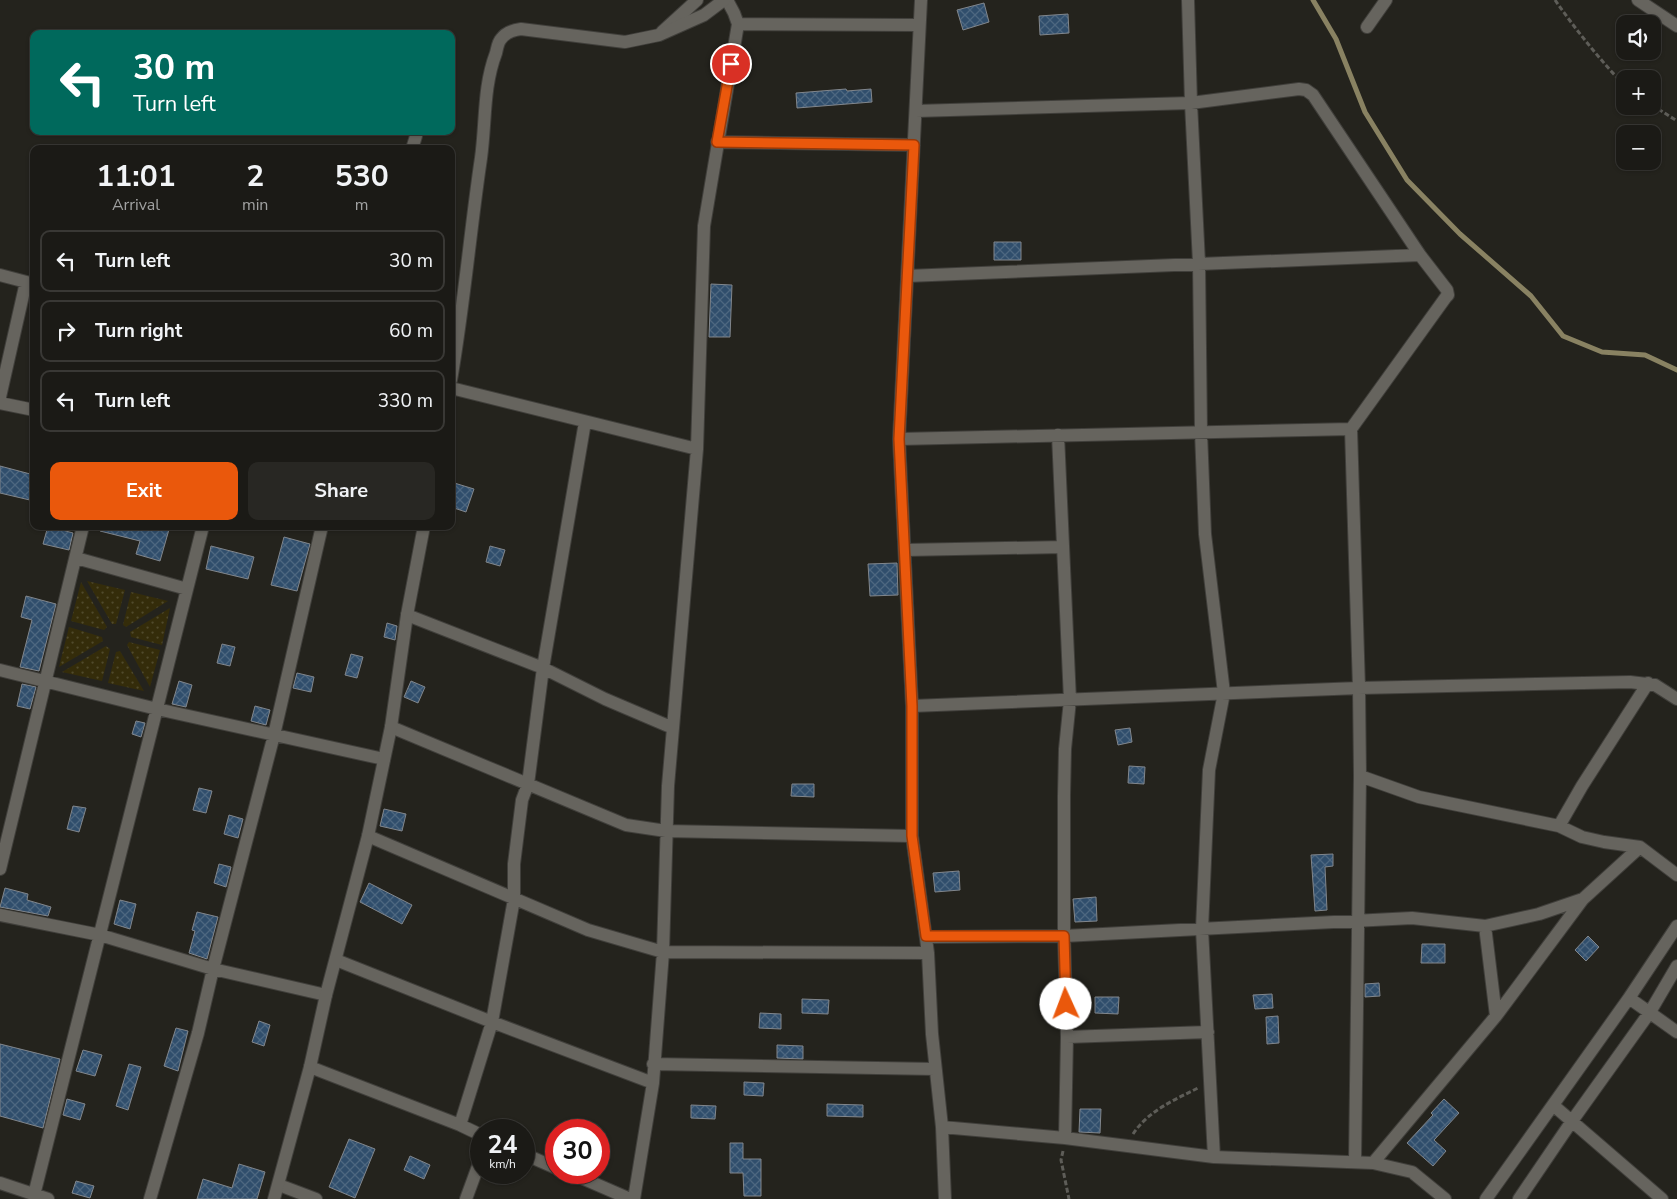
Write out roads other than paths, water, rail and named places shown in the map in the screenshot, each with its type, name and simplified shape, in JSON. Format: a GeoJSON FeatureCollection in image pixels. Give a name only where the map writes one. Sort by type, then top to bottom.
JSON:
{"type":"FeatureCollection","features":[{"type":"Feature","properties":{"kind":"street"},"geometry":{"type":"LineString","coordinates":[[659,36],[697,0]]}},
{"type":"Feature","properties":{"kind":"street"},"geometry":{"type":"LineString","coordinates":[[455,356],[481,156],[485,94],[491,65],[500,39],[511,30],[521,29],[625,42],[659,36],[704,15],[726,0],[738,24],[704,226],[697,449],[666,831],[663,952],[653,1083],[634,1199]]}},
{"type":"Feature","properties":{"kind":"street"},"geometry":{"type":"LineString","coordinates":[[921,0],[899,439],[912,706],[912,836],[928,953],[934,1069],[942,1127],[945,1199]]}},
{"type":"Feature","properties":{"kind":"street"},"geometry":{"type":"LineString","coordinates":[[1188,0],[1199,263],[1201,432],[1205,534],[1224,694],[1209,770],[1202,929],[1214,1157]]}},
{"type":"Feature","properties":{"kind":"street"},"geometry":{"type":"LineString","coordinates":[[1367,27],[1386,0]]}},
{"type":"Feature","properties":{"kind":"street"},"geometry":{"type":"LineString","coordinates":[[1638,0],[1677,26]]}},
{"type":"Feature","properties":{"kind":"street"},"geometry":{"type":"LineString","coordinates":[[738,24],[919,25]]}},
{"type":"Feature","properties":{"kind":"street"},"geometry":{"type":"LineString","coordinates":[[916,111],[1191,103],[1299,89],[1306,90],[1313,95],[1420,255],[1445,285],[1448,295],[1351,429],[1360,776],[1355,1162]]}},
{"type":"Feature","properties":{"kind":"street"},"geometry":{"type":"LineString","coordinates":[[413,145],[416,136]]}},
{"type":"Feature","properties":{"kind":"street"},"geometry":{"type":"LineString","coordinates":[[717,142],[914,145]]}},
{"type":"Feature","properties":{"kind":"street"},"geometry":{"type":"LineString","coordinates":[[907,276],[1420,255]]}},
{"type":"Feature","properties":{"kind":"street"},"geometry":{"type":"LineString","coordinates":[[0,275],[30,283],[0,397]]}},
{"type":"Feature","properties":{"kind":"street"},"geometry":{"type":"LineString","coordinates":[[455,389],[697,449]]}},
{"type":"Feature","properties":{"kind":"street"},"geometry":{"type":"LineString","coordinates":[[0,403],[30,409]]}},
{"type":"Feature","properties":{"kind":"street"},"geometry":{"type":"LineString","coordinates":[[460,1125],[492,1022],[514,900],[515,856],[522,800],[528,784],[543,668],[585,422]]}},
{"type":"Feature","properties":{"kind":"street"},"geometry":{"type":"LineString","coordinates":[[899,439],[1351,429]]}},
{"type":"Feature","properties":{"kind":"street"},"geometry":{"type":"LineString","coordinates":[[1058,435],[1070,700],[1065,749],[1064,936],[1067,1037],[1065,1138]]}},
{"type":"Feature","properties":{"kind":"street"},"geometry":{"type":"LineString","coordinates":[[0,869],[82,530]]}},
{"type":"Feature","properties":{"kind":"street"},"geometry":{"type":"LineString","coordinates":[[34,1195],[202,530]]}},
{"type":"Feature","properties":{"kind":"street"},"geometry":{"type":"LineString","coordinates":[[150,1199],[198,1033],[274,735],[321,530]]}},
{"type":"Feature","properties":{"kind":"street"},"geometry":{"type":"LineString","coordinates":[[274,1199],[310,1067],[326,995],[368,836],[391,727],[423,530]]}},
{"type":"Feature","properties":{"kind":"street"},"geometry":{"type":"LineString","coordinates":[[905,550],[1063,547]]}},
{"type":"Feature","properties":{"kind":"street"},"geometry":{"type":"LineString","coordinates":[[76,558],[187,589]]}},
{"type":"Feature","properties":{"kind":"street"},"geometry":{"type":"LineString","coordinates":[[408,615],[543,668],[605,699],[673,728]]}},
{"type":"Feature","properties":{"kind":"street"},"geometry":{"type":"LineString","coordinates":[[0,670],[157,709],[384,759]]}},
{"type":"Feature","properties":{"kind":"street"},"geometry":{"type":"LineString","coordinates":[[1559,826],[1582,786],[1648,683]]}},
{"type":"Feature","properties":{"kind":"street"},"geometry":{"type":"LineString","coordinates":[[912,706],[1359,688],[1648,683],[1655,685],[1677,699]]}},
{"type":"Feature","properties":{"kind":"street"},"geometry":{"type":"LineString","coordinates":[[391,727],[626,825],[666,831],[912,836]]}},
{"type":"Feature","properties":{"kind":"street"},"geometry":{"type":"LineString","coordinates":[[1360,776],[1419,797],[1559,826],[1582,837],[1604,842],[1640,847],[1677,875]]}},
{"type":"Feature","properties":{"kind":"street"},"geometry":{"type":"LineString","coordinates":[[368,836],[588,930],[663,952],[928,953]]}},
{"type":"Feature","properties":{"kind":"street"},"geometry":{"type":"LineString","coordinates":[[1373,1163],[1496,1016],[1584,898],[1640,847]]}},
{"type":"Feature","properties":{"kind":"street"},"geometry":{"type":"LineString","coordinates":[[926,936],[1064,936],[1412,918],[1485,926],[1539,914],[1584,898]]}},
{"type":"Feature","properties":{"kind":"street"},"geometry":{"type":"LineString","coordinates":[[0,914],[100,935],[213,969],[326,995]]}},
{"type":"Feature","properties":{"kind":"street"},"geometry":{"type":"LineString","coordinates":[[1485,926],[1496,1016]]}},
{"type":"Feature","properties":{"kind":"street"},"geometry":{"type":"LineString","coordinates":[[1486,1199],[1629,998],[1677,926]]}},
{"type":"Feature","properties":{"kind":"street"},"geometry":{"type":"LineString","coordinates":[[336,960],[653,1083]]}},
{"type":"Feature","properties":{"kind":"street"},"geometry":{"type":"LineString","coordinates":[[1520,1199],[1572,1121],[1650,1012],[1677,966]]}},
{"type":"Feature","properties":{"kind":"street"},"geometry":{"type":"LineString","coordinates":[[1629,998],[1677,1032]]}},
{"type":"Feature","properties":{"kind":"street"},"geometry":{"type":"LineString","coordinates":[[1067,1037],[1208,1032]]}},
{"type":"Feature","properties":{"kind":"street"},"geometry":{"type":"LineString","coordinates":[[653,1064],[934,1069]]}},
{"type":"Feature","properties":{"kind":"street"},"geometry":{"type":"LineString","coordinates":[[310,1067],[470,1130]]}},
{"type":"Feature","properties":{"kind":"street"},"geometry":{"type":"LineString","coordinates":[[1553,1105],[1662,1199]]}},
{"type":"Feature","properties":{"kind":"street"},"geometry":{"type":"LineString","coordinates":[[942,1127],[1065,1138],[1214,1157],[1373,1163],[1412,1172],[1445,1199]]}},
{"type":"Feature","properties":{"kind":"street"},"geometry":{"type":"LineString","coordinates":[[0,1183],[48,1199]]}},
{"type":"Feature","properties":{"kind":"street"},"geometry":{"type":"LineString","coordinates":[[466,1199],[471,1184]]}},
{"type":"Feature","properties":{"kind":"street"},"geometry":{"type":"LineString","coordinates":[[596,1184],[630,1199]]}},
{"type":"Feature","properties":{"kind":"street"},"geometry":{"type":"LineString","coordinates":[[279,1185],[316,1199]]}},
{"type":"Feature","properties":{"kind":"waterway"},"geometry":{"type":"LineString","coordinates":[[1313,0],[1336,39],[1365,112],[1407,180],[1460,234],[1531,296],[1563,336],[1602,352],[1645,355],[1677,370]]}}]}
